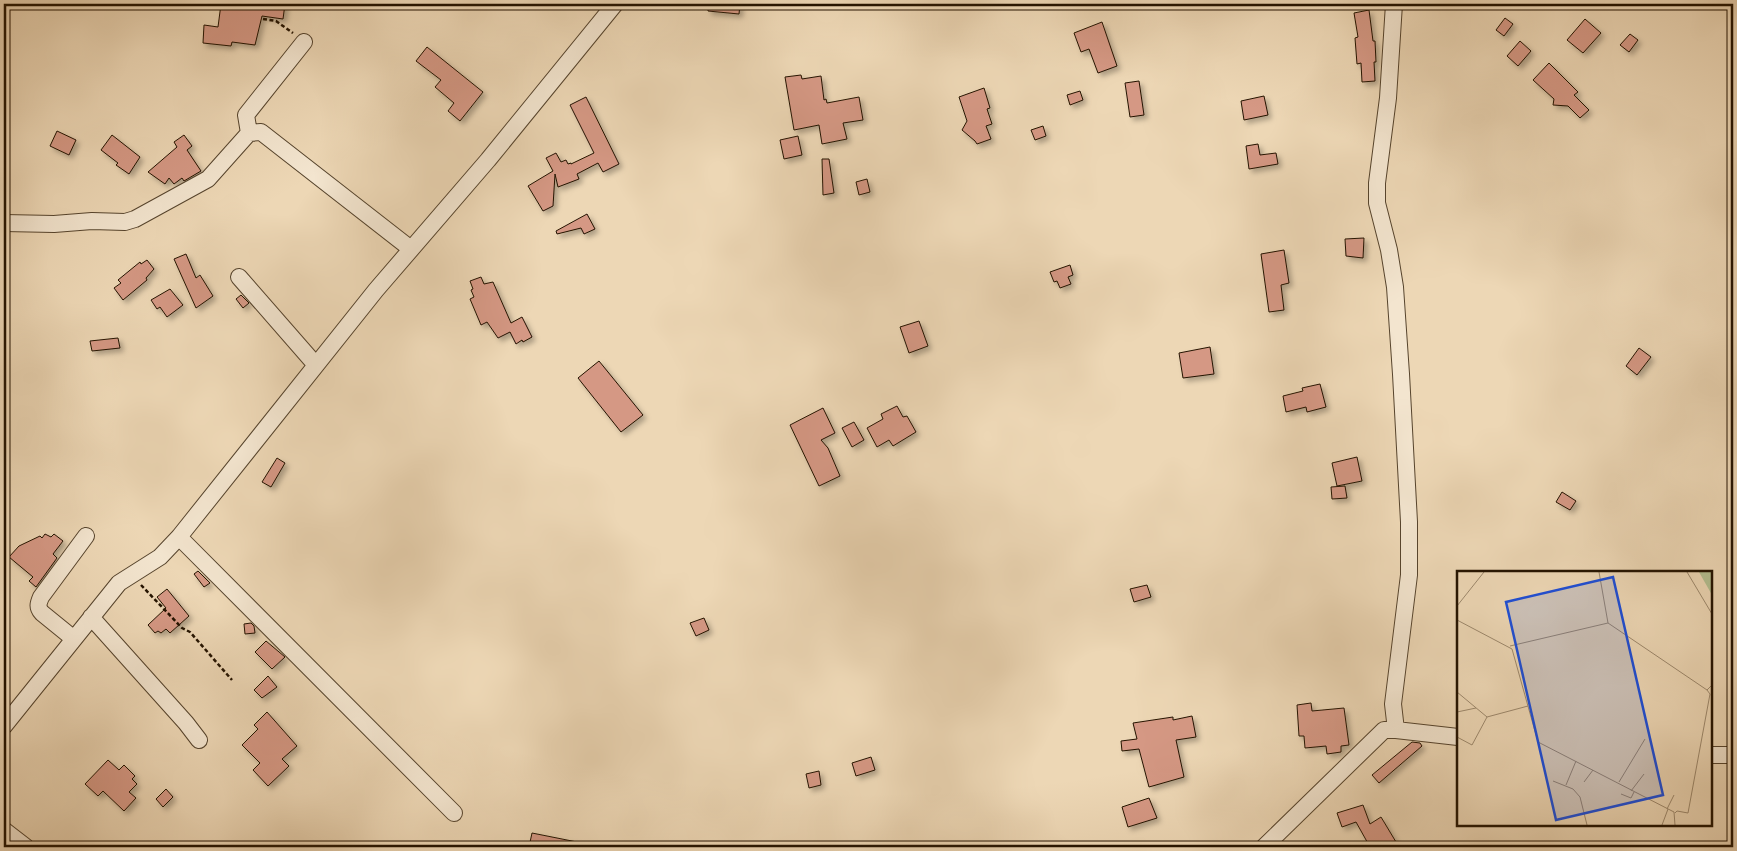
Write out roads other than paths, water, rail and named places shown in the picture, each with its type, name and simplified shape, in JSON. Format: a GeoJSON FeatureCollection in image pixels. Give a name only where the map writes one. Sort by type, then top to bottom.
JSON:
{"type":"FeatureCollection","features":[{"type":"Feature","properties":{"kind":"street"},"geometry":{"type":"LineString","coordinates":[[4,726],[119,583],[160,557],[179,537],[315,364],[488,160],[614,4]]}},
{"type":"Feature","properties":{"kind":"street"},"geometry":{"type":"LineString","coordinates":[[1394,4],[1388,98],[1377,183],[1377,203],[1389,250],[1394,286],[1409,522],[1409,575],[1393,704],[1396,730]]}},
{"type":"Feature","properties":{"kind":"street"},"geometry":{"type":"LineString","coordinates":[[249,133],[246,115],[304,42]]}},
{"type":"Feature","properties":{"kind":"street"},"geometry":{"type":"LineString","coordinates":[[4,223],[125,222],[135,219],[208,179],[249,133],[261,132],[411,249]]}},
{"type":"Feature","properties":{"kind":"street"},"geometry":{"type":"LineString","coordinates":[[239,277],[315,364]]}},
{"type":"Feature","properties":{"kind":"street"},"geometry":{"type":"LineString","coordinates":[[74,639],[42,613],[38,609],[38,604],[41,597],[86,536]]}},
{"type":"Feature","properties":{"kind":"street"},"geometry":{"type":"LineString","coordinates":[[179,537],[454,814]]}},
{"type":"Feature","properties":{"kind":"street"},"geometry":{"type":"LineString","coordinates":[[91,618],[186,723],[199,740]]}},
{"type":"Feature","properties":{"kind":"street"},"geometry":{"type":"LineString","coordinates":[[1264,847],[1384,730],[1457,737]]}},
{"type":"Feature","properties":{"kind":"street"},"geometry":{"type":"LineString","coordinates":[[1712,755],[1733,755]]}},
{"type":"Feature","properties":{"kind":"street"},"geometry":{"type":"LineString","coordinates":[[4,830],[26,847]]}}]}
